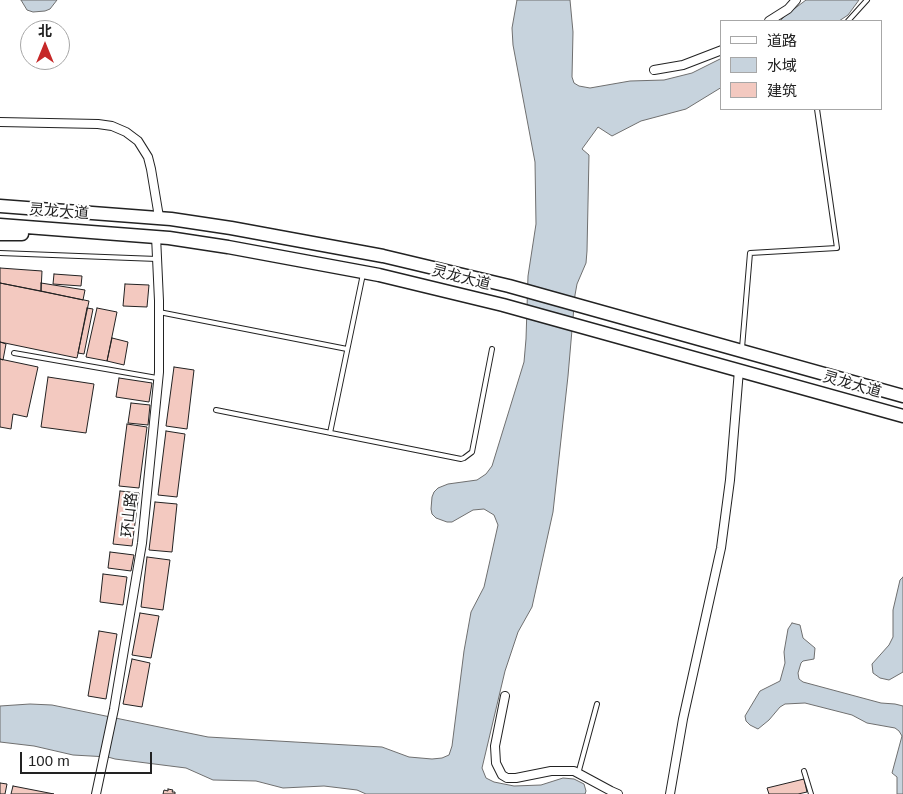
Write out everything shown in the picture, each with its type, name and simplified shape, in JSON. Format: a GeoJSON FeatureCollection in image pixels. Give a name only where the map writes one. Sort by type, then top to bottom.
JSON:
{"type":"FeatureCollection","features":[{"type":"Feature","properties":{"kind":"main road"},"geometry":{"type":"LineString","coordinates":[[0,197],[127,214]]}},
{"type":"Feature","properties":{"kind":"main road","name":"灵龙大道"},"geometry":{"type":"LineString","coordinates":[[0,206],[127,214],[216,225],[383,256],[509,286],[903,396]]}},
{"type":"Feature","properties":{"kind":"main road","name":"灵龙大道"},"geometry":{"type":"LineString","coordinates":[[0,225],[156,236],[237,248],[363,272],[510,306],[903,416]]}},
{"type":"Feature","properties":{"kind":"main road"},"geometry":{"type":"LineString","coordinates":[[0,234],[52,236],[106,232]]}},
{"type":"Feature","properties":{"kind":"street"},"geometry":{"type":"LineString","coordinates":[[771,20],[788,9],[796,0]]}},
{"type":"Feature","properties":{"kind":"street"},"geometry":{"type":"LineString","coordinates":[[654,70],[683,65],[720,51]]}},
{"type":"Feature","properties":{"kind":"street"},"geometry":{"type":"LineString","coordinates":[[0,122],[98,124],[112,126],[126,132],[138,141],[148,157],[152,169],[159,218]]}},
{"type":"Feature","properties":{"kind":"street","name":"环山路"},"geometry":{"type":"LineString","coordinates":[[96,794],[114,709],[142,543],[159,378],[156,236]]}},
{"type":"Feature","properties":{"kind":"street"},"geometry":{"type":"LineString","coordinates":[[670,794],[683,718],[721,548],[728,495],[739,370]]}},
{"type":"Feature","properties":{"kind":"street"},"geometry":{"type":"LineString","coordinates":[[505,696],[495,746],[496,763],[502,775],[507,778],[516,778],[563,770],[574,772],[618,794]]}},
{"type":"Feature","properties":{"kind":"lane"},"geometry":{"type":"LineString","coordinates":[[849,20],[867,0]]}},
{"type":"Feature","properties":{"kind":"lane"},"geometry":{"type":"LineString","coordinates":[[741,351],[744,338],[750,253],[837,248],[817,110]]}},
{"type":"Feature","properties":{"kind":"lane"},"geometry":{"type":"LineString","coordinates":[[0,253],[157,259]]}},
{"type":"Feature","properties":{"kind":"lane"},"geometry":{"type":"LineString","coordinates":[[330,432],[363,272]]}},
{"type":"Feature","properties":{"kind":"lane"},"geometry":{"type":"LineString","coordinates":[[159,312],[347,349]]}},
{"type":"Feature","properties":{"kind":"lane"},"geometry":{"type":"LineString","coordinates":[[216,410],[461,459],[468,457],[472,452],[492,349]]}},
{"type":"Feature","properties":{"kind":"lane"},"geometry":{"type":"LineString","coordinates":[[14,354],[159,378]]}},
{"type":"Feature","properties":{"kind":"lane"},"geometry":{"type":"LineString","coordinates":[[578,774],[597,704]]}},
{"type":"Feature","properties":{"kind":"lane"},"geometry":{"type":"LineString","coordinates":[[804,772],[810,794]]}},
{"type":"Feature","properties":{"kind":"water"},"geometry":{"type":"Polygon","coordinates":[[[21,0],[57,0],[50,9],[33,12],[27,10],[21,0]]]}},
{"type":"Feature","properties":{"kind":"water"},"geometry":{"type":"Polygon","coordinates":[[[517,0],[570,0],[573,32],[572,77],[574,83],[590,88],[630,81],[664,80],[692,73],[720,59],[720,88],[686,109],[641,121],[612,136],[598,127],[582,149],[589,155],[587,251],[586,263],[577,284],[575,295],[553,512],[532,607],[518,632],[505,671],[482,768],[486,778],[494,782],[514,786],[541,785],[563,778],[574,779],[584,784],[585,794],[366,794],[357,790],[324,786],[283,788],[256,781],[213,780],[186,768],[108,757],[73,755],[34,746],[0,742],[0,706],[30,704],[52,705],[208,737],[382,747],[409,757],[432,759],[449,755],[452,746],[471,612],[484,587],[498,525],[494,515],[484,509],[473,510],[452,522],[436,518],[432,514],[431,509],[432,497],[438,488],[448,484],[477,480],[486,474],[492,466],[524,362],[528,276],[536,224],[535,162],[513,45],[512,28],[517,0]]]}},
{"type":"Feature","properties":{"kind":"water"},"geometry":{"type":"Polygon","coordinates":[[[806,0],[859,0],[848,15],[840,20],[781,20],[806,0]]]}},
{"type":"Feature","properties":{"kind":"water"},"geometry":{"type":"Polygon","coordinates":[[[903,577],[903,672],[889,680],[880,678],[873,673],[872,664],[889,645],[893,637],[893,610],[900,580],[903,577]]]}},
{"type":"Feature","properties":{"kind":"water"},"geometry":{"type":"Polygon","coordinates":[[[792,623],[800,625],[803,638],[815,648],[814,659],[801,663],[798,673],[799,679],[803,682],[881,703],[903,706],[903,794],[897,794],[897,777],[892,773],[902,736],[895,728],[867,723],[852,715],[805,703],[785,704],[758,729],[746,721],[745,716],[760,691],[780,681],[785,663],[784,652],[788,629],[792,623]]]}},
{"type":"Feature","properties":{"kind":"building"},"geometry":{"type":"Polygon","coordinates":[[[0,268],[42,271],[41,291],[0,283],[0,268]]]}},
{"type":"Feature","properties":{"kind":"building"},"geometry":{"type":"Polygon","coordinates":[[[54,274],[82,276],[81,286],[53,284],[54,274]]]}},
{"type":"Feature","properties":{"kind":"building"},"geometry":{"type":"Polygon","coordinates":[[[0,283],[89,301],[77,358],[0,342],[0,283]]]}},
{"type":"Feature","properties":{"kind":"building"},"geometry":{"type":"Polygon","coordinates":[[[41,283],[85,290],[83,300],[41,291],[41,283]]]}},
{"type":"Feature","properties":{"kind":"building"},"geometry":{"type":"Polygon","coordinates":[[[125,284],[149,285],[147,307],[123,306],[125,284]]]}},
{"type":"Feature","properties":{"kind":"building"},"geometry":{"type":"Polygon","coordinates":[[[87,308],[93,309],[84,354],[78,353],[87,308]]]}},
{"type":"Feature","properties":{"kind":"building"},"geometry":{"type":"Polygon","coordinates":[[[97,308],[117,312],[107,361],[86,357],[97,308]]]}},
{"type":"Feature","properties":{"kind":"building"},"geometry":{"type":"Polygon","coordinates":[[[112,338],[128,342],[124,365],[107,361],[112,338]]]}},
{"type":"Feature","properties":{"kind":"building"},"geometry":{"type":"Polygon","coordinates":[[[0,342],[6,344],[3,360],[0,359],[0,342]]]}},
{"type":"Feature","properties":{"kind":"building"},"geometry":{"type":"Polygon","coordinates":[[[0,359],[38,367],[27,417],[13,414],[11,429],[0,427],[0,359]]]}},
{"type":"Feature","properties":{"kind":"building"},"geometry":{"type":"Polygon","coordinates":[[[174,367],[194,370],[187,429],[166,426],[174,367]]]}},
{"type":"Feature","properties":{"kind":"building"},"geometry":{"type":"Polygon","coordinates":[[[48,377],[94,384],[86,433],[41,427],[48,377]]]}},
{"type":"Feature","properties":{"kind":"building"},"geometry":{"type":"Polygon","coordinates":[[[119,378],[152,383],[149,402],[116,397],[119,378]]]}},
{"type":"Feature","properties":{"kind":"building"},"geometry":{"type":"Polygon","coordinates":[[[131,403],[150,405],[148,425],[128,423],[131,403]]]}},
{"type":"Feature","properties":{"kind":"building"},"geometry":{"type":"Polygon","coordinates":[[[127,424],[147,427],[139,488],[119,486],[127,424]]]}},
{"type":"Feature","properties":{"kind":"building"},"geometry":{"type":"Polygon","coordinates":[[[166,431],[185,434],[177,497],[158,495],[166,431]]]}},
{"type":"Feature","properties":{"kind":"building"},"geometry":{"type":"Polygon","coordinates":[[[120,491],[139,493],[132,546],[113,544],[120,491]]]}},
{"type":"Feature","properties":{"kind":"building"},"geometry":{"type":"Polygon","coordinates":[[[155,502],[177,504],[172,552],[149,550],[155,502]]]}},
{"type":"Feature","properties":{"kind":"building"},"geometry":{"type":"Polygon","coordinates":[[[110,552],[134,555],[131,571],[108,568],[110,552]]]}},
{"type":"Feature","properties":{"kind":"building"},"geometry":{"type":"Polygon","coordinates":[[[147,557],[170,560],[163,610],[141,607],[147,557]]]}},
{"type":"Feature","properties":{"kind":"building"},"geometry":{"type":"Polygon","coordinates":[[[103,574],[127,577],[123,605],[100,602],[103,574]]]}},
{"type":"Feature","properties":{"kind":"building"},"geometry":{"type":"Polygon","coordinates":[[[140,613],[159,616],[151,658],[132,655],[140,613]]]}},
{"type":"Feature","properties":{"kind":"building"},"geometry":{"type":"Polygon","coordinates":[[[99,631],[117,634],[106,699],[88,696],[99,631]]]}},
{"type":"Feature","properties":{"kind":"building"},"geometry":{"type":"Polygon","coordinates":[[[132,659],[150,663],[142,707],[123,704],[132,659]]]}},
{"type":"Feature","properties":{"kind":"building"},"geometry":{"type":"Polygon","coordinates":[[[804,779],[807,792],[798,794],[769,794],[767,788],[804,779]]]}},
{"type":"Feature","properties":{"kind":"building"},"geometry":{"type":"Polygon","coordinates":[[[0,783],[7,784],[5,794],[0,794],[0,783]]]}},
{"type":"Feature","properties":{"kind":"building"},"geometry":{"type":"Polygon","coordinates":[[[13,786],[54,794],[11,794],[13,786]]]}},
{"type":"Feature","properties":{"kind":"building"},"geometry":{"type":"Polygon","coordinates":[[[168,789],[173,790],[172,792],[175,792],[175,794],[163,794],[164,790],[168,791],[168,789]]]}}]}
